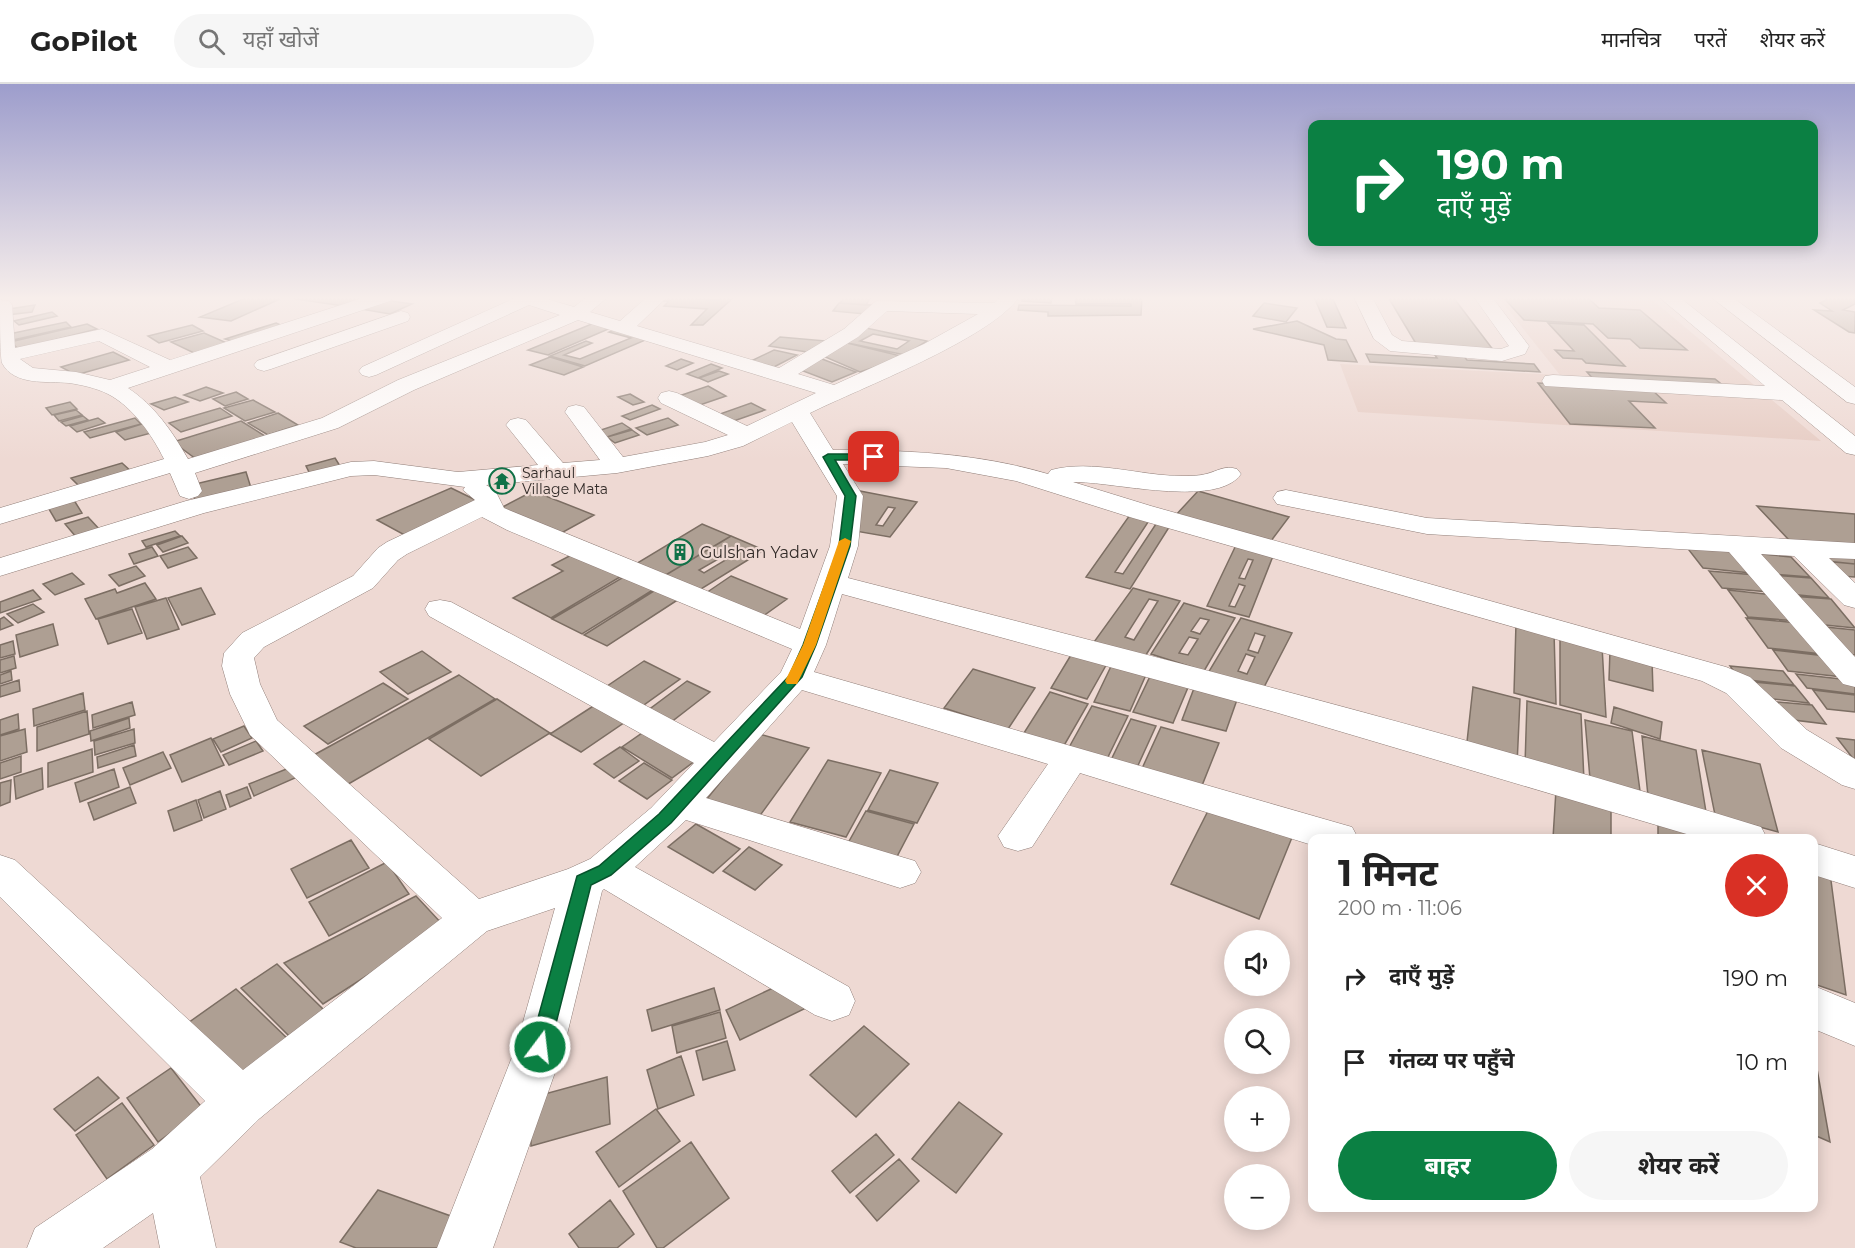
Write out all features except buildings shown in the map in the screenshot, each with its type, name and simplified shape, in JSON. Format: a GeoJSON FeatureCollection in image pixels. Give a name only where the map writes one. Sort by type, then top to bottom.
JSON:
{"type":"FeatureCollection","features":[{"type":"Feature","properties":{"kind":"street"},"geometry":{"type":"LineString","coordinates":[[7,351],[15,367],[25,372],[70,377],[109,387],[125,396],[161,435],[180,466],[195,507]]}},
{"type":"Feature","properties":{"kind":"street"},"geometry":{"type":"LineString","coordinates":[[8,356],[27,351]]}},
{"type":"Feature","properties":{"kind":"street"},"geometry":{"type":"LineString","coordinates":[[134,351],[169,368]]}},
{"type":"Feature","properties":{"kind":"street"},"geometry":{"type":"LineString","coordinates":[[109,387],[221,351]]}},
{"type":"Feature","properties":{"kind":"street"},"geometry":{"type":"LineString","coordinates":[[264,364],[301,351]]}},
{"type":"Feature","properties":{"kind":"street"},"geometry":{"type":"LineString","coordinates":[[369,371],[411,351]]}},
{"type":"Feature","properties":{"kind":"street"},"geometry":{"type":"LineString","coordinates":[[0,516],[330,423],[406,385],[487,351]]}},
{"type":"Feature","properties":{"kind":"street"},"geometry":{"type":"LineString","coordinates":[[702,351],[836,392]]}},
{"type":"Feature","properties":{"kind":"street"},"geometry":{"type":"LineString","coordinates":[[782,375],[821,351]]}},
{"type":"Feature","properties":{"kind":"street"},"geometry":{"type":"LineString","coordinates":[[0,567],[195,507],[351,469],[374,468],[458,480],[617,466],[708,449],[747,435],[923,351]]}},
{"type":"Feature","properties":{"kind":"street"},"geometry":{"type":"LineString","coordinates":[[1462,351],[1502,354],[1513,351]]}},
{"type":"Feature","properties":{"kind":"street"},"geometry":{"type":"LineString","coordinates":[[1736,351],[1855,448]]}},
{"type":"Feature","properties":{"kind":"street"},"geometry":{"type":"LineString","coordinates":[[1795,351],[1855,397]]}},
{"type":"Feature","properties":{"kind":"street"},"geometry":{"type":"LineString","coordinates":[[1819,369],[1855,371]]}},
{"type":"Feature","properties":{"kind":"street"},"geometry":{"type":"LineString","coordinates":[[1553,381],[1789,394]]}},
{"type":"Feature","properties":{"kind":"street"},"geometry":{"type":"LineString","coordinates":[[669,398],[747,435]]}},
{"type":"Feature","properties":{"kind":"street"},"geometry":{"type":"LineString","coordinates":[[55,1248],[171,1168],[241,1102],[472,918],[594,876],[645,838],[679,804],[802,661],[844,546],[850,496],[828,457],[797,411]]}},
{"type":"Feature","properties":{"kind":"street"},"geometry":{"type":"LineString","coordinates":[[576,412],[617,466]]}},
{"type":"Feature","properties":{"kind":"street"},"geometry":{"type":"LineString","coordinates":[[518,425],[556,471]]}},
{"type":"Feature","properties":{"kind":"street"},"geometry":{"type":"LineString","coordinates":[[828,457],[874,457],[979,465],[1726,678],[1750,696],[1794,739],[1855,776]]}},
{"type":"Feature","properties":{"kind":"street"},"geometry":{"type":"LineString","coordinates":[[1041,481],[1056,475],[1074,474],[1203,484],[1220,480],[1228,474]]}},
{"type":"Feature","properties":{"kind":"street"},"geometry":{"type":"LineString","coordinates":[[458,480],[486,496],[493,513],[802,661],[1071,758],[1325,834]]}},
{"type":"Feature","properties":{"kind":"street"},"geometry":{"type":"LineString","coordinates":[[1286,498],[1427,526],[1855,551]]}},
{"type":"Feature","properties":{"kind":"street"},"geometry":{"type":"LineString","coordinates":[[472,918],[263,727],[249,701],[238,660],[241,650],[253,640],[363,582],[388,554],[397,548],[488,504]]}},
{"type":"Feature","properties":{"kind":"street"},"geometry":{"type":"LineString","coordinates":[[1737,544],[1855,677]]}},
{"type":"Feature","properties":{"kind":"street"},"geometry":{"type":"LineString","coordinates":[[1802,548],[1855,599]]}},
{"type":"Feature","properties":{"kind":"street"},"geometry":{"type":"LineString","coordinates":[[830,582],[1124,657],[1734,834]]}},
{"type":"Feature","properties":{"kind":"street"},"geometry":{"type":"LineString","coordinates":[[440,609],[717,760]]}},
{"type":"Feature","properties":{"kind":"street"},"geometry":{"type":"LineString","coordinates":[[1017,837],[1071,758]]}},
{"type":"Feature","properties":{"kind":"street"},"geometry":{"type":"LineString","coordinates":[[679,804],[900,872]]}},
{"type":"Feature","properties":{"kind":"street"},"geometry":{"type":"LineString","coordinates":[[1818,860],[1855,872]]}},
{"type":"Feature","properties":{"kind":"street"},"geometry":{"type":"LineString","coordinates":[[0,871],[241,1102]]}},
{"type":"Feature","properties":{"kind":"street"},"geometry":{"type":"LineString","coordinates":[[594,876],[832,1001]]}},
{"type":"Feature","properties":{"kind":"street"},"geometry":{"type":"LineString","coordinates":[[465,1248],[540,1047],[594,876]]}},
{"type":"Feature","properties":{"kind":"street"},"geometry":{"type":"LineString","coordinates":[[1818,1010],[1855,1025]]}},
{"type":"Feature","properties":{"kind":"street"},"geometry":{"type":"LineString","coordinates":[[171,1168],[188,1248]]}},
{"type":"Feature","properties":{"kind":"shaded area"},"geometry":{"type":"Polygon","coordinates":[[[1541,351],[1714,351],[1821,441],[1358,412],[1340,364],[1560,375],[1541,351]]]}},
{"type":"Feature","properties":{"kind":"slow traffic"},"geometry":{"type":"LineString","coordinates":[[792,681],[810,645],[845,541]]}},
{"type":"Feature","properties":{"kind":"place","name":"Sarhaul Village Mata"},"geometry":{"type":"Point","coordinates":[502,481]}},
{"type":"Feature","properties":{"kind":"place","name":"Gulshan Yadav"},"geometry":{"type":"Point","coordinates":[680,552]}},
{"type":"Feature","properties":{"kind":"route"},"geometry":{"type":"LineString","coordinates":[[540,1047],[583,881],[605,870],[645,838],[795,677],[810,645],[844,546],[850,496],[828,457],[874,457]]}}]}
